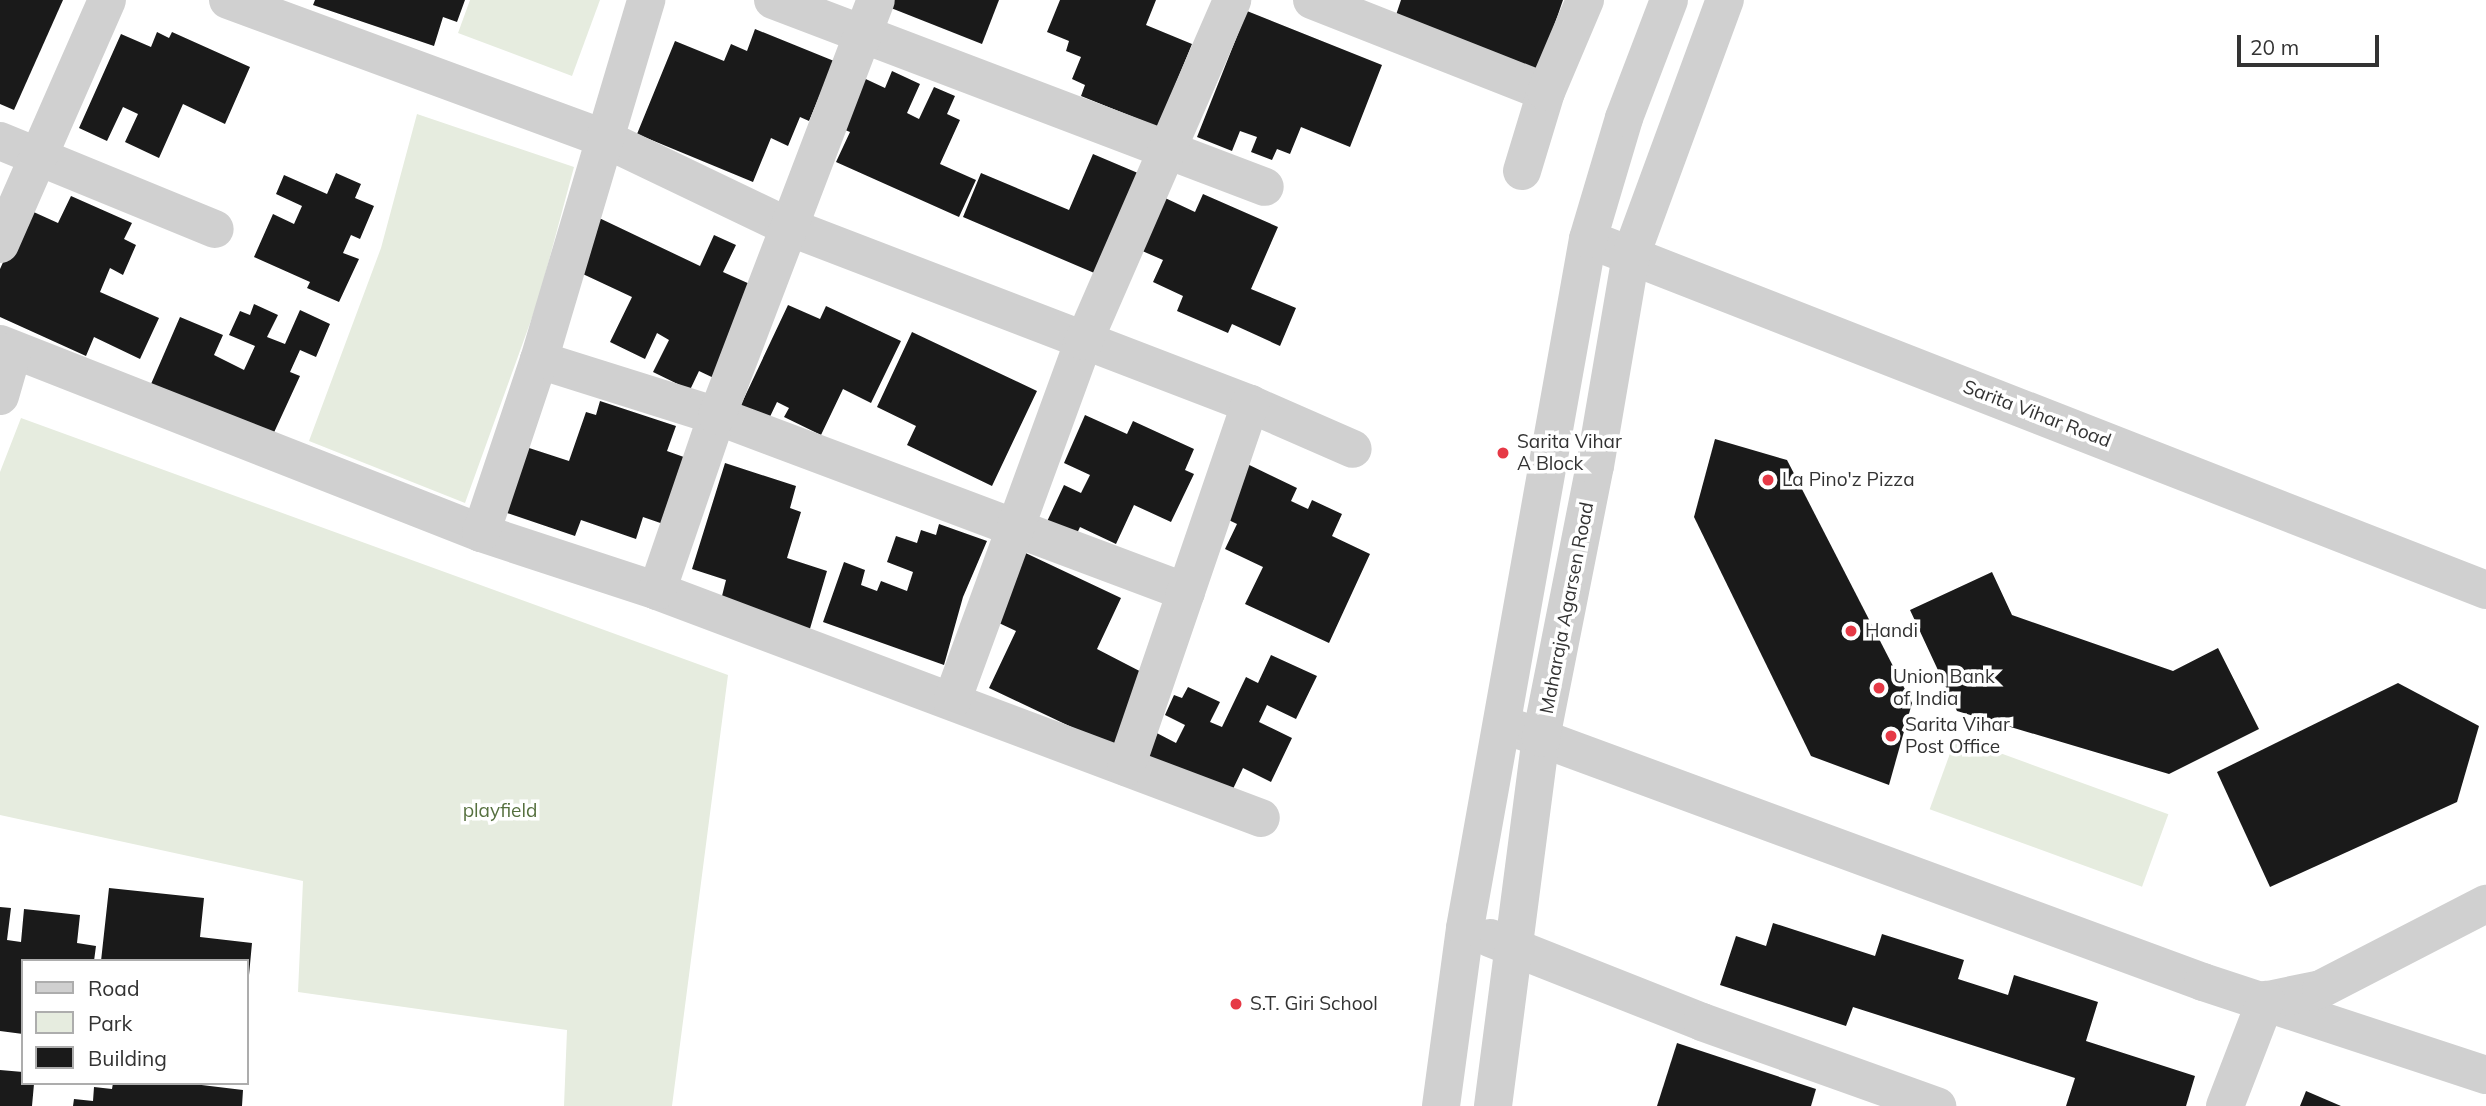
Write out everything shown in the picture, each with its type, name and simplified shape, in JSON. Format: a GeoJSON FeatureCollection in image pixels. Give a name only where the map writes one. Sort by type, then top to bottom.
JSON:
{"type":"FeatureCollection","features":[{"type":"Feature","properties":{"kind":"street"},"geometry":{"type":"LineString","coordinates":[[0,244],[107,0]]}},
{"type":"Feature","properties":{"kind":"street"},"geometry":{"type":"LineString","coordinates":[[228,0],[603,138],[789,227],[1250,404],[1353,449]]}},
{"type":"Feature","properties":{"kind":"street"},"geometry":{"type":"LineString","coordinates":[[481,533],[539,360],[646,0]]}},
{"type":"Feature","properties":{"kind":"street"},"geometry":{"type":"LineString","coordinates":[[773,0],[869,16],[1166,152],[1265,187]]}},
{"type":"Feature","properties":{"kind":"street"},"geometry":{"type":"LineString","coordinates":[[952,701],[1013,528],[1084,341],[1232,0]]}},
{"type":"Feature","properties":{"kind":"street"},"geometry":{"type":"LineString","coordinates":[[1312,0],[1546,92]]}},
{"type":"Feature","properties":{"kind":"street"},"geometry":{"type":"LineString","coordinates":[[1522,172],[1546,92],[1585,0]]}},
{"type":"Feature","properties":{"kind":"street","name":"Maharaja Agarsen Road"},"geometry":{"type":"LineString","coordinates":[[1441,1106],[1465,928],[1504,725],[1588,239],[1624,118],[1669,0]]}},
{"type":"Feature","properties":{"kind":"street","name":"Maharaja Agarsen Road"},"geometry":{"type":"LineString","coordinates":[[1493,1106],[1541,738],[1595,466],[1631,255],[1725,0]]}},
{"type":"Feature","properties":{"kind":"street"},"geometry":{"type":"LineString","coordinates":[[657,592],[717,416],[869,16]]}},
{"type":"Feature","properties":{"kind":"street"},"geometry":{"type":"LineString","coordinates":[[0,141],[215,229]]}},
{"type":"Feature","properties":{"kind":"street","name":"Sarita Vihar Road"},"geometry":{"type":"LineString","coordinates":[[1588,239],[2486,590]]}},
{"type":"Feature","properties":{"kind":"street"},"geometry":{"type":"LineString","coordinates":[[0,396],[7,347],[481,533],[657,592],[1261,818]]}},
{"type":"Feature","properties":{"kind":"street"},"geometry":{"type":"LineString","coordinates":[[539,360],[717,416],[1186,592]]}},
{"type":"Feature","properties":{"kind":"street"},"geometry":{"type":"LineString","coordinates":[[1126,767],[1250,404]]}},
{"type":"Feature","properties":{"kind":"street"},"geometry":{"type":"LineString","coordinates":[[1504,725],[2203,982],[2266,1000],[2486,1075]]}},
{"type":"Feature","properties":{"kind":"street"},"geometry":{"type":"LineString","coordinates":[[2266,1000],[2321,989],[2486,904]]}},
{"type":"Feature","properties":{"kind":"street"},"geometry":{"type":"LineString","coordinates":[[1465,928],[1702,1022],[1937,1106]]}},
{"type":"Feature","properties":{"kind":"street"},"geometry":{"type":"LineString","coordinates":[[2225,1106],[2266,1000]]}},
{"type":"Feature","properties":{"kind":"green space"},"geometry":{"type":"Polygon","coordinates":[[[470,0],[600,0],[572,76],[458,33],[470,0]]]}},
{"type":"Feature","properties":{"kind":"green space"},"geometry":{"type":"Polygon","coordinates":[[[417,114],[574,167],[538,301],[465,503],[309,441],[381,248],[417,114]]]}},
{"type":"Feature","properties":{"kind":"green space","name":"playfield"},"geometry":{"type":"Polygon","coordinates":[[[21,418],[728,675],[672,1106],[564,1106],[567,1030],[298,992],[303,881],[0,815],[0,472],[21,418]]]}},
{"type":"Feature","properties":{"kind":"green space"},"geometry":{"type":"Polygon","coordinates":[[[1956,737],[2168,814],[2142,887],[1930,809],[1956,737]]]}},
{"type":"Feature","properties":{"kind":"building"},"geometry":{"type":"Polygon","coordinates":[[[0,0],[63,0],[14,110],[0,104],[0,0]]]}},
{"type":"Feature","properties":{"kind":"building"},"geometry":{"type":"Polygon","coordinates":[[[315,0],[465,0],[457,22],[443,17],[434,46],[313,5],[315,0]]]}},
{"type":"Feature","properties":{"kind":"building"},"geometry":{"type":"Polygon","coordinates":[[[894,0],[999,0],[982,44],[891,8],[894,0]]]}},
{"type":"Feature","properties":{"kind":"building"},"geometry":{"type":"Polygon","coordinates":[[[1060,0],[1156,0],[1146,25],[1192,44],[1158,127],[1081,96],[1085,85],[1072,79],[1081,57],[1066,51],[1069,41],[1047,32],[1060,0]]]}},
{"type":"Feature","properties":{"kind":"building"},"geometry":{"type":"Polygon","coordinates":[[[1401,0],[1563,0],[1535,81],[1391,30],[1401,0]]]}},
{"type":"Feature","properties":{"kind":"building"},"geometry":{"type":"Polygon","coordinates":[[[1247,11],[1382,65],[1350,147],[1301,127],[1290,154],[1277,149],[1272,160],[1251,152],[1257,137],[1240,131],[1232,151],[1197,137],[1247,11]]]}},
{"type":"Feature","properties":{"kind":"building"},"geometry":{"type":"Polygon","coordinates":[[[755,29],[834,61],[809,121],[800,117],[788,146],[771,138],[753,182],[637,134],[675,41],[724,61],[731,44],[747,51],[755,29]]]}},
{"type":"Feature","properties":{"kind":"building"},"geometry":{"type":"Polygon","coordinates":[[[157,32],[169,38],[172,32],[250,67],[225,124],[183,104],[159,158],[125,142],[138,114],[123,107],[107,141],[79,128],[121,34],[151,47],[157,32]]]}},
{"type":"Feature","properties":{"kind":"building"},"geometry":{"type":"Polygon","coordinates":[[[892,71],[920,84],[907,113],[919,119],[934,87],[955,96],[947,114],[960,120],[940,164],[976,180],[959,217],[836,162],[850,132],[833,125],[855,74],[885,88],[892,71]]]}},
{"type":"Feature","properties":{"kind":"building"},"geometry":{"type":"Polygon","coordinates":[[[1093,154],[1152,179],[1106,278],[963,217],[981,173],[1069,210],[1093,154]]]}},
{"type":"Feature","properties":{"kind":"building"},"geometry":{"type":"Polygon","coordinates":[[[336,173],[361,184],[355,198],[374,206],[360,239],[351,235],[343,253],[359,259],[339,302],[307,288],[310,282],[254,257],[273,214],[294,224],[302,206],[276,194],[284,175],[327,194],[336,173]]]}},
{"type":"Feature","properties":{"kind":"building"},"geometry":{"type":"Polygon","coordinates":[[[1203,194],[1278,227],[1251,289],[1296,308],[1280,346],[1232,324],[1228,333],[1177,311],[1183,296],[1153,282],[1163,260],[1140,250],[1163,197],[1195,212],[1203,194]]]}},
{"type":"Feature","properties":{"kind":"building"},"geometry":{"type":"Polygon","coordinates":[[[71,196],[132,223],[124,239],[136,245],[123,275],[110,268],[100,292],[159,318],[140,359],[94,337],[86,356],[0,317],[0,269],[27,209],[58,223],[71,196]]]}},
{"type":"Feature","properties":{"kind":"building"},"geometry":{"type":"Polygon","coordinates":[[[595,216],[700,266],[714,235],[736,245],[723,272],[761,289],[718,380],[699,371],[690,390],[653,372],[669,340],[657,333],[645,359],[610,342],[632,297],[570,268],[595,216]]]}},
{"type":"Feature","properties":{"kind":"building"},"geometry":{"type":"Polygon","coordinates":[[[254,304],[278,315],[267,337],[285,344],[300,310],[330,324],[316,357],[300,350],[290,372],[300,376],[271,439],[151,384],[180,317],[223,335],[214,355],[244,370],[255,346],[229,335],[240,311],[250,315],[254,304]]]}},
{"type":"Feature","properties":{"kind":"building"},"geometry":{"type":"Polygon","coordinates":[[[788,305],[820,319],[826,306],[901,341],[871,403],[843,389],[821,435],[784,417],[789,408],[777,402],[766,425],[738,411],[788,305]]]}},
{"type":"Feature","properties":{"kind":"building"},"geometry":{"type":"Polygon","coordinates":[[[912,332],[1037,391],[992,486],[907,445],[916,426],[877,407],[912,332]]]}},
{"type":"Feature","properties":{"kind":"building"},"geometry":{"type":"Polygon","coordinates":[[[600,401],[676,426],[667,451],[695,461],[672,527],[643,517],[636,539],[581,520],[575,536],[501,511],[523,446],[569,461],[586,412],[596,415],[600,401]]]}},
{"type":"Feature","properties":{"kind":"building"},"geometry":{"type":"Polygon","coordinates":[[[1085,415],[1127,434],[1133,421],[1194,449],[1185,470],[1194,474],[1171,522],[1134,505],[1116,544],[1080,527],[1073,542],[1044,528],[1064,485],[1081,493],[1090,475],[1064,463],[1085,415]]]}},
{"type":"Feature","properties":{"kind":"building"},"geometry":{"type":"Polygon","coordinates":[[[1715,439],[1787,460],[1912,703],[1889,785],[1811,756],[1694,517],[1715,439]]]}},
{"type":"Feature","properties":{"kind":"building"},"geometry":{"type":"Polygon","coordinates":[[[1239,460],[1297,488],[1291,501],[1308,509],[1312,500],[1342,514],[1332,536],[1370,554],[1329,643],[1245,604],[1263,567],[1225,549],[1237,524],[1214,513],[1239,460]]]}},
{"type":"Feature","properties":{"kind":"building"},"geometry":{"type":"Polygon","coordinates":[[[725,463],[796,486],[790,508],[801,512],[787,558],[827,571],[809,632],[720,604],[726,580],[692,569],[725,463]]]}},
{"type":"Feature","properties":{"kind":"building"},"geometry":{"type":"Polygon","coordinates":[[[939,524],[987,541],[963,597],[944,665],[823,622],[844,562],[865,570],[861,585],[877,591],[881,581],[907,591],[913,572],[887,562],[896,536],[917,543],[921,530],[936,535],[939,524]]]}},
{"type":"Feature","properties":{"kind":"building"},"geometry":{"type":"Polygon","coordinates":[[[1015,548],[1121,598],[1097,649],[1153,678],[1122,751],[989,688],[1016,631],[984,616],[1015,548]]]}},
{"type":"Feature","properties":{"kind":"building"},"geometry":{"type":"Polygon","coordinates":[[[1992,572],[2012,615],[2173,671],[2218,648],[2259,729],[2169,774],[1957,711],[1910,610],[1992,572]]]}},
{"type":"Feature","properties":{"kind":"building"},"geometry":{"type":"Polygon","coordinates":[[[1271,655],[1317,676],[1296,719],[1267,705],[1259,722],[1292,738],[1271,782],[1243,768],[1232,791],[1137,756],[1149,729],[1176,743],[1185,725],[1165,715],[1174,695],[1182,698],[1188,687],[1220,702],[1210,722],[1222,727],[1246,677],[1258,683],[1271,655]]]}},
{"type":"Feature","properties":{"kind":"building"},"geometry":{"type":"Polygon","coordinates":[[[2398,683],[2479,726],[2457,802],[2270,887],[2217,772],[2398,683]]]}},
{"type":"Feature","properties":{"kind":"building"},"geometry":{"type":"Polygon","coordinates":[[[109,888],[204,898],[200,937],[252,943],[249,975],[248,959],[101,959],[109,888]]]}},
{"type":"Feature","properties":{"kind":"building"},"geometry":{"type":"Polygon","coordinates":[[[0,907],[11,908],[7,940],[21,942],[24,909],[80,915],[77,943],[96,946],[94,959],[21,959],[21,1034],[0,1031],[0,907]]]}},
{"type":"Feature","properties":{"kind":"building"},"geometry":{"type":"Polygon","coordinates":[[[1773,923],[1875,956],[1882,934],[1964,960],[1958,979],[2008,995],[2014,975],[2098,1002],[2086,1041],[2195,1076],[2186,1106],[2066,1106],[2075,1078],[1853,1007],[1846,1026],[1720,985],[1736,936],[1766,946],[1773,923]]]}},
{"type":"Feature","properties":{"kind":"building"},"geometry":{"type":"Polygon","coordinates":[[[1677,1043],[1816,1089],[1811,1106],[1657,1106],[1677,1043]]]}},
{"type":"Feature","properties":{"kind":"building"},"geometry":{"type":"Polygon","coordinates":[[[0,1070],[21,1072],[21,1085],[34,1085],[32,1106],[0,1106],[0,1070]]]}},
{"type":"Feature","properties":{"kind":"building"},"geometry":{"type":"Polygon","coordinates":[[[113,1085],[202,1085],[243,1090],[242,1106],[73,1106],[74,1099],[93,1101],[94,1087],[112,1089],[113,1085]]]}},
{"type":"Feature","properties":{"kind":"building"},"geometry":{"type":"Polygon","coordinates":[[[2306,1091],[2341,1106],[2300,1106],[2306,1091]]]}},
{"type":"Feature","properties":{"kind":"place","name":"Sarita Vihar A Block"},"geometry":{"type":"Point","coordinates":[1503,453]}},
{"type":"Feature","properties":{"kind":"place","name":"La Pino'z Pizza"},"geometry":{"type":"Point","coordinates":[1768,480]}},
{"type":"Feature","properties":{"kind":"place","name":"Handi"},"geometry":{"type":"Point","coordinates":[1851,631]}},
{"type":"Feature","properties":{"kind":"place","name":"Union Bank of India"},"geometry":{"type":"Point","coordinates":[1879,688]}},
{"type":"Feature","properties":{"kind":"place","name":"Sarita Vihar Post Office"},"geometry":{"type":"Point","coordinates":[1891,736]}},
{"type":"Feature","properties":{"kind":"place","name":"S.T. Giri School"},"geometry":{"type":"Point","coordinates":[1236,1004]}}]}
